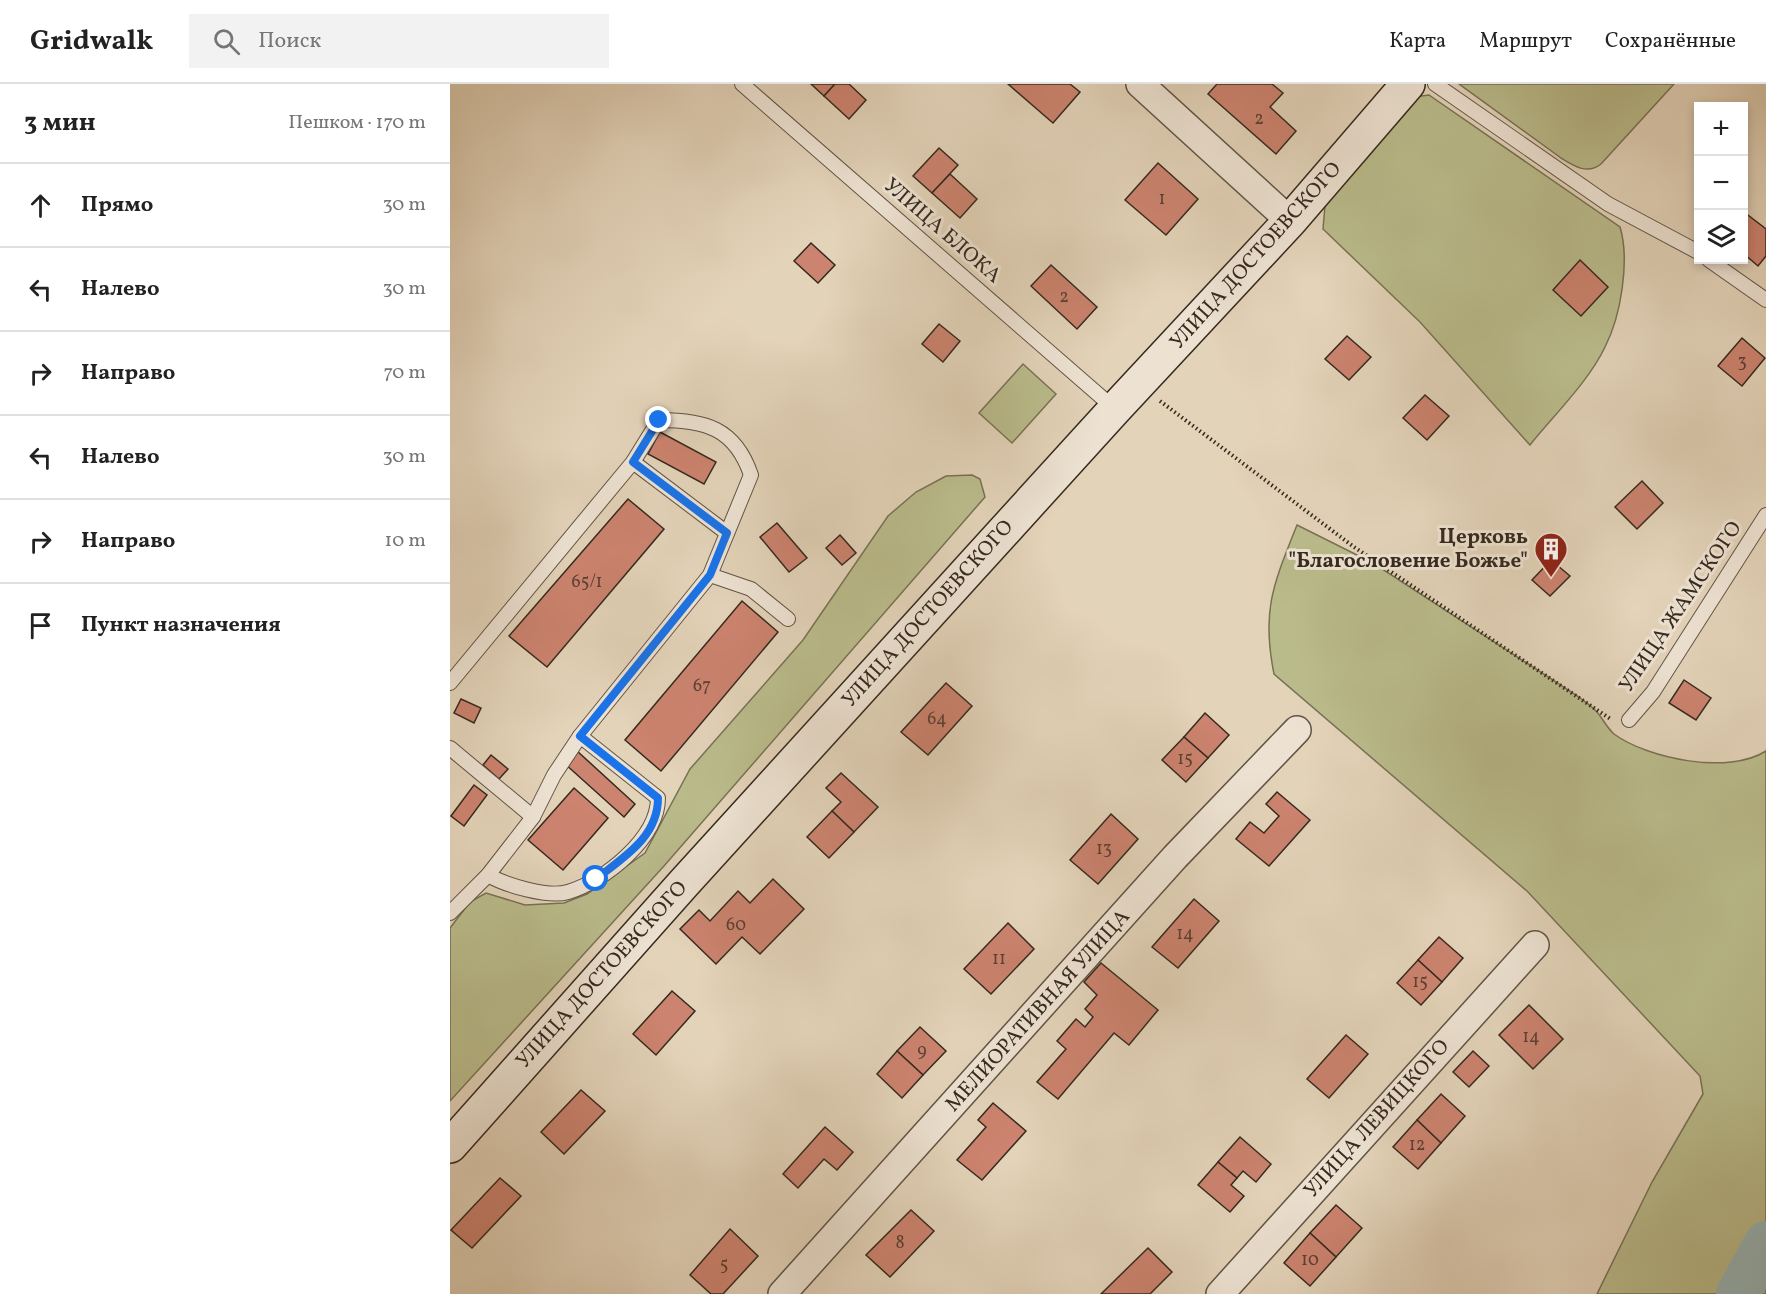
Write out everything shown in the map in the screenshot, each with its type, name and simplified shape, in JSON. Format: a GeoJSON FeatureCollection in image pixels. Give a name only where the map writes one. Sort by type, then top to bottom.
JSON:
{"type":"FeatureCollection","features":[{"type":"Feature","properties":{"kind":"main road","name":"УЛИЦА ДОСТОЕВСКОГО"},"geometry":{"type":"LineString","coordinates":[[450,1146],[692,874],[1115,409],[1290,221],[1408,84]]}},
{"type":"Feature","properties":{"kind":"street"},"geometry":{"type":"LineString","coordinates":[[1140,84],[1290,221]]}},
{"type":"Feature","properties":{"kind":"street","name":"МЕЛИОРАТИВНАЯ УЛИЦА"},"geometry":{"type":"LineString","coordinates":[[782,1294],[1175,857],[1296,730]]}},
{"type":"Feature","properties":{"kind":"street","name":"УЛИЦА ЛЕВИЦКОГО"},"geometry":{"type":"LineString","coordinates":[[1220,1294],[1534,945]]}},
{"type":"Feature","properties":{"kind":"lane","name":"УЛИЦА БЛОКА"},"geometry":{"type":"LineString","coordinates":[[742,84],[1115,409]]}},
{"type":"Feature","properties":{"kind":"lane"},"geometry":{"type":"LineString","coordinates":[[1435,84],[1608,204],[1694,250]]}},
{"type":"Feature","properties":{"kind":"lane"},"geometry":{"type":"LineString","coordinates":[[1715,264],[1766,300]]}},
{"type":"Feature","properties":{"kind":"lane"},"geometry":{"type":"LineString","coordinates":[[450,683],[633,462],[659,420],[687,420],[721,431],[744,453],[751,475],[710,575],[580,736],[554,775],[533,817],[488,875],[450,913]]}},
{"type":"Feature","properties":{"kind":"lane"},"geometry":{"type":"LineString","coordinates":[[633,462],[727,533]]}},
{"type":"Feature","properties":{"kind":"lane","name":"УЛИЦА ЖАМСКОГО"},"geometry":{"type":"LineString","coordinates":[[1629,720],[1653,692],[1766,515]]}},
{"type":"Feature","properties":{"kind":"lane"},"geometry":{"type":"LineString","coordinates":[[710,575],[751,589],[788,619]]}},
{"type":"Feature","properties":{"kind":"lane"},"geometry":{"type":"LineString","coordinates":[[488,875],[501,883],[566,893],[596,879],[642,842],[658,813],[658,798],[580,736]]}},
{"type":"Feature","properties":{"kind":"lane"},"geometry":{"type":"LineString","coordinates":[[450,748],[533,817]]}},
{"type":"Feature","properties":{"kind":"path"},"geometry":{"type":"LineString","coordinates":[[1138,385],[1354,547],[1614,721],[1629,720]]}},
{"type":"Feature","properties":{"kind":"green space"},"geometry":{"type":"Polygon","coordinates":[[[1459,84],[1674,84],[1601,164],[1586,169],[1561,158],[1459,84]]]}},
{"type":"Feature","properties":{"kind":"green space"},"geometry":{"type":"Polygon","coordinates":[[[1429,95],[1620,227],[1623,240],[1624,271],[1616,320],[1611,334],[1590,372],[1530,445],[1420,322],[1323,229],[1325,206],[1334,188],[1414,97],[1429,95]]]}},
{"type":"Feature","properties":{"kind":"green space"},"geometry":{"type":"Polygon","coordinates":[[[1023,364],[1056,394],[1012,443],[979,413],[1023,364]]]}},
{"type":"Feature","properties":{"kind":"green space"},"geometry":{"type":"Polygon","coordinates":[[[972,475],[980,479],[985,497],[664,866],[450,1101],[450,928],[470,902],[486,893],[525,905],[564,903],[587,894],[645,853],[690,769],[803,640],[888,516],[916,492],[946,476],[972,475]]]}},
{"type":"Feature","properties":{"kind":"green space"},"geometry":{"type":"Polygon","coordinates":[[[1297,525],[1373,563],[1579,697],[1595,710],[1614,734],[1629,743],[1667,757],[1711,763],[1750,758],[1766,751],[1766,1294],[1597,1294],[1652,1182],[1703,1094],[1700,1076],[1527,891],[1274,674],[1270,652],[1269,614],[1276,581],[1297,525]]]}},
{"type":"Feature","properties":{"kind":"building"},"geometry":{"type":"Polygon","coordinates":[[[811,84],[835,84],[824,96],[811,84]]]}},
{"type":"Feature","properties":{"kind":"building"},"geometry":{"type":"Polygon","coordinates":[[[835,84],[849,84],[866,100],[849,119],[824,96],[835,84]]]}},
{"type":"Feature","properties":{"kind":"building"},"geometry":{"type":"Polygon","coordinates":[[[1008,84],[1070,84],[1080,92],[1053,123],[1008,84]]]}},
{"type":"Feature","properties":{"kind":"building"},"geometry":{"type":"Polygon","coordinates":[[[1217,84],[1272,84],[1283,93],[1270,107],[1296,131],[1276,154],[1208,94],[1217,84]]]}},
{"type":"Feature","properties":{"kind":"building"},"geometry":{"type":"Polygon","coordinates":[[[939,148],[958,165],[932,193],[913,176],[939,148]]]}},
{"type":"Feature","properties":{"kind":"building"},"geometry":{"type":"Polygon","coordinates":[[[1158,163],[1198,199],[1166,235],[1125,200],[1158,163]]]}},
{"type":"Feature","properties":{"kind":"building"},"geometry":{"type":"Polygon","coordinates":[[[950,174],[977,199],[960,218],[932,193],[950,174]]]}},
{"type":"Feature","properties":{"kind":"building"},"geometry":{"type":"Polygon","coordinates":[[[1748,215],[1766,229],[1766,256],[1758,266],[1748,257],[1748,215]]]}},
{"type":"Feature","properties":{"kind":"building"},"geometry":{"type":"Polygon","coordinates":[[[811,243],[835,265],[818,283],[794,261],[811,243]]]}},
{"type":"Feature","properties":{"kind":"building"},"geometry":{"type":"Polygon","coordinates":[[[1580,260],[1608,287],[1581,316],[1553,290],[1580,260]]]}},
{"type":"Feature","properties":{"kind":"building"},"geometry":{"type":"Polygon","coordinates":[[[1051,265],[1097,307],[1077,329],[1031,286],[1051,265]]]}},
{"type":"Feature","properties":{"kind":"building"},"geometry":{"type":"Polygon","coordinates":[[[939,324],[960,341],[943,362],[922,344],[939,324]]]}},
{"type":"Feature","properties":{"kind":"building"},"geometry":{"type":"Polygon","coordinates":[[[1347,336],[1371,357],[1349,380],[1325,359],[1347,336]]]}},
{"type":"Feature","properties":{"kind":"building"},"geometry":{"type":"Polygon","coordinates":[[[1742,338],[1765,358],[1742,386],[1718,366],[1742,338]]]}},
{"type":"Feature","properties":{"kind":"building"},"geometry":{"type":"Polygon","coordinates":[[[1425,395],[1449,416],[1427,440],[1403,418],[1425,395]]]}},
{"type":"Feature","properties":{"kind":"building"},"geometry":{"type":"Polygon","coordinates":[[[660,432],[716,462],[704,484],[648,454],[660,432]]]}},
{"type":"Feature","properties":{"kind":"building"},"geometry":{"type":"Polygon","coordinates":[[[1642,481],[1663,503],[1637,529],[1615,507],[1642,481]]]}},
{"type":"Feature","properties":{"kind":"building"},"geometry":{"type":"Polygon","coordinates":[[[628,499],[664,529],[547,667],[509,636],[628,499]]]}},
{"type":"Feature","properties":{"kind":"building"},"geometry":{"type":"Polygon","coordinates":[[[777,523],[807,558],[789,572],[760,537],[777,523]]]}},
{"type":"Feature","properties":{"kind":"building"},"geometry":{"type":"Polygon","coordinates":[[[840,535],[856,553],[842,565],[826,548],[840,535]]]}},
{"type":"Feature","properties":{"kind":"building","name":"Церковь \"Благословение Божье\""},"geometry":{"type":"Polygon","coordinates":[[[1551,560],[1570,576],[1550,596],[1532,580],[1551,560]]]}},
{"type":"Feature","properties":{"kind":"building"},"geometry":{"type":"Polygon","coordinates":[[[742,601],[778,632],[661,771],[625,740],[742,601]]]}},
{"type":"Feature","properties":{"kind":"building"},"geometry":{"type":"Polygon","coordinates":[[[1684,680],[1711,698],[1696,720],[1669,703],[1684,680]]]}},
{"type":"Feature","properties":{"kind":"building"},"geometry":{"type":"Polygon","coordinates":[[[946,683],[972,706],[928,755],[901,732],[946,683]]]}},
{"type":"Feature","properties":{"kind":"building"},"geometry":{"type":"Polygon","coordinates":[[[461,699],[481,708],[474,723],[454,713],[461,699]]]}},
{"type":"Feature","properties":{"kind":"building"},"geometry":{"type":"Polygon","coordinates":[[[1205,713],[1229,735],[1208,758],[1184,737],[1205,713]]]}},
{"type":"Feature","properties":{"kind":"building"},"geometry":{"type":"Polygon","coordinates":[[[1184,737],[1208,758],[1186,782],[1162,760],[1184,737]]]}},
{"type":"Feature","properties":{"kind":"building"},"geometry":{"type":"Polygon","coordinates":[[[576,750],[635,804],[624,817],[564,763],[576,750]]]}},
{"type":"Feature","properties":{"kind":"building"},"geometry":{"type":"Polygon","coordinates":[[[491,755],[508,769],[499,779],[483,765],[491,755]]]}},
{"type":"Feature","properties":{"kind":"building"},"geometry":{"type":"Polygon","coordinates":[[[841,773],[878,807],[854,832],[832,811],[841,802],[826,788],[841,773]]]}},
{"type":"Feature","properties":{"kind":"building"},"geometry":{"type":"Polygon","coordinates":[[[474,785],[487,795],[464,826],[451,816],[474,785]]]}},
{"type":"Feature","properties":{"kind":"building"},"geometry":{"type":"Polygon","coordinates":[[[574,788],[608,818],[563,870],[528,840],[574,788]]]}},
{"type":"Feature","properties":{"kind":"building"},"geometry":{"type":"Polygon","coordinates":[[[1277,792],[1310,820],[1269,866],[1236,839],[1250,822],[1264,833],[1279,816],[1266,804],[1277,792]]]}},
{"type":"Feature","properties":{"kind":"building"},"geometry":{"type":"Polygon","coordinates":[[[832,811],[854,832],[829,858],[807,837],[832,811]]]}},
{"type":"Feature","properties":{"kind":"building"},"geometry":{"type":"Polygon","coordinates":[[[1111,814],[1138,839],[1098,884],[1070,860],[1111,814]]]}},
{"type":"Feature","properties":{"kind":"building"},"geometry":{"type":"Polygon","coordinates":[[[773,879],[804,909],[760,954],[742,937],[716,964],[680,929],[699,910],[710,921],[738,891],[750,903],[773,879]]]}},
{"type":"Feature","properties":{"kind":"building"},"geometry":{"type":"Polygon","coordinates":[[[1194,899],[1219,921],[1178,968],[1152,947],[1194,899]]]}},
{"type":"Feature","properties":{"kind":"building"},"geometry":{"type":"Polygon","coordinates":[[[1008,923],[1034,949],[991,994],[964,969],[1008,923]]]}},
{"type":"Feature","properties":{"kind":"building"},"geometry":{"type":"Polygon","coordinates":[[[1439,937],[1463,958],[1442,982],[1418,960],[1439,937]]]}},
{"type":"Feature","properties":{"kind":"building"},"geometry":{"type":"Polygon","coordinates":[[[1418,960],[1442,982],[1421,1005],[1397,983],[1418,960]]]}},
{"type":"Feature","properties":{"kind":"building"},"geometry":{"type":"Polygon","coordinates":[[[1101,963],[1158,1010],[1129,1045],[1114,1033],[1058,1099],[1037,1082],[1066,1049],[1057,1041],[1076,1019],[1085,1027],[1093,1017],[1085,1009],[1097,995],[1084,982],[1101,963]]]}},
{"type":"Feature","properties":{"kind":"building"},"geometry":{"type":"Polygon","coordinates":[[[672,991],[695,1011],[656,1055],[633,1034],[672,991]]]}},
{"type":"Feature","properties":{"kind":"building"},"geometry":{"type":"Polygon","coordinates":[[[1529,1005],[1563,1039],[1533,1069],[1499,1035],[1529,1005]]]}},
{"type":"Feature","properties":{"kind":"building"},"geometry":{"type":"Polygon","coordinates":[[[920,1027],[946,1051],[923,1075],[897,1051],[920,1027]]]}},
{"type":"Feature","properties":{"kind":"building"},"geometry":{"type":"Polygon","coordinates":[[[1346,1035],[1368,1054],[1329,1098],[1307,1079],[1346,1035]]]}},
{"type":"Feature","properties":{"kind":"building"},"geometry":{"type":"Polygon","coordinates":[[[897,1051],[923,1075],[902,1098],[877,1074],[897,1051]]]}},
{"type":"Feature","properties":{"kind":"building"},"geometry":{"type":"Polygon","coordinates":[[[1473,1051],[1489,1066],[1469,1087],[1453,1072],[1473,1051]]]}},
{"type":"Feature","properties":{"kind":"building"},"geometry":{"type":"Polygon","coordinates":[[[581,1090],[605,1111],[564,1154],[541,1132],[581,1090]]]}},
{"type":"Feature","properties":{"kind":"building"},"geometry":{"type":"Polygon","coordinates":[[[1441,1094],[1465,1116],[1441,1143],[1417,1120],[1441,1094]]]}},
{"type":"Feature","properties":{"kind":"building"},"geometry":{"type":"Polygon","coordinates":[[[993,1103],[1026,1131],[982,1180],[957,1160],[986,1127],[978,1120],[993,1103]]]}},
{"type":"Feature","properties":{"kind":"building"},"geometry":{"type":"Polygon","coordinates":[[[1417,1120],[1441,1143],[1418,1169],[1393,1147],[1417,1120]]]}},
{"type":"Feature","properties":{"kind":"building"},"geometry":{"type":"Polygon","coordinates":[[[825,1127],[853,1152],[837,1170],[824,1159],[798,1188],[783,1174],[825,1127]]]}},
{"type":"Feature","properties":{"kind":"building"},"geometry":{"type":"Polygon","coordinates":[[[1240,1137],[1271,1164],[1256,1182],[1243,1171],[1237,1178],[1218,1162],[1240,1137]]]}},
{"type":"Feature","properties":{"kind":"building"},"geometry":{"type":"Polygon","coordinates":[[[1218,1162],[1237,1178],[1231,1185],[1244,1196],[1230,1212],[1198,1185],[1218,1162]]]}},
{"type":"Feature","properties":{"kind":"building"},"geometry":{"type":"Polygon","coordinates":[[[500,1178],[521,1196],[472,1248],[451,1230],[500,1178]]]}},
{"type":"Feature","properties":{"kind":"building"},"geometry":{"type":"Polygon","coordinates":[[[1336,1205],[1362,1228],[1336,1257],[1310,1233],[1336,1205]]]}},
{"type":"Feature","properties":{"kind":"building"},"geometry":{"type":"Polygon","coordinates":[[[911,1210],[934,1231],[890,1277],[866,1255],[911,1210]]]}},
{"type":"Feature","properties":{"kind":"building"},"geometry":{"type":"Polygon","coordinates":[[[730,1229],[758,1256],[723,1294],[711,1294],[690,1275],[730,1229]]]}},
{"type":"Feature","properties":{"kind":"building"},"geometry":{"type":"Polygon","coordinates":[[[1310,1233],[1336,1257],[1310,1286],[1284,1263],[1310,1233]]]}},
{"type":"Feature","properties":{"kind":"building"},"geometry":{"type":"Polygon","coordinates":[[[1148,1248],[1172,1272],[1150,1294],[1101,1294],[1148,1248]]]}},
{"type":"Feature","properties":{"kind":"waterway"},"geometry":{"type":"LineString","coordinates":[[1738,1294],[1766,1243]]}},
{"type":"Feature","properties":{"kind":"place","name":"Церковь \"Благословение Божье\""},"geometry":{"type":"Point","coordinates":[1551,578]}},
{"type":"Feature","properties":{"kind":"route"},"geometry":{"type":"LineString","coordinates":[[596,879],[642,842],[658,813],[658,798],[580,736],[710,575],[727,533],[633,462],[659,420]]}}]}
